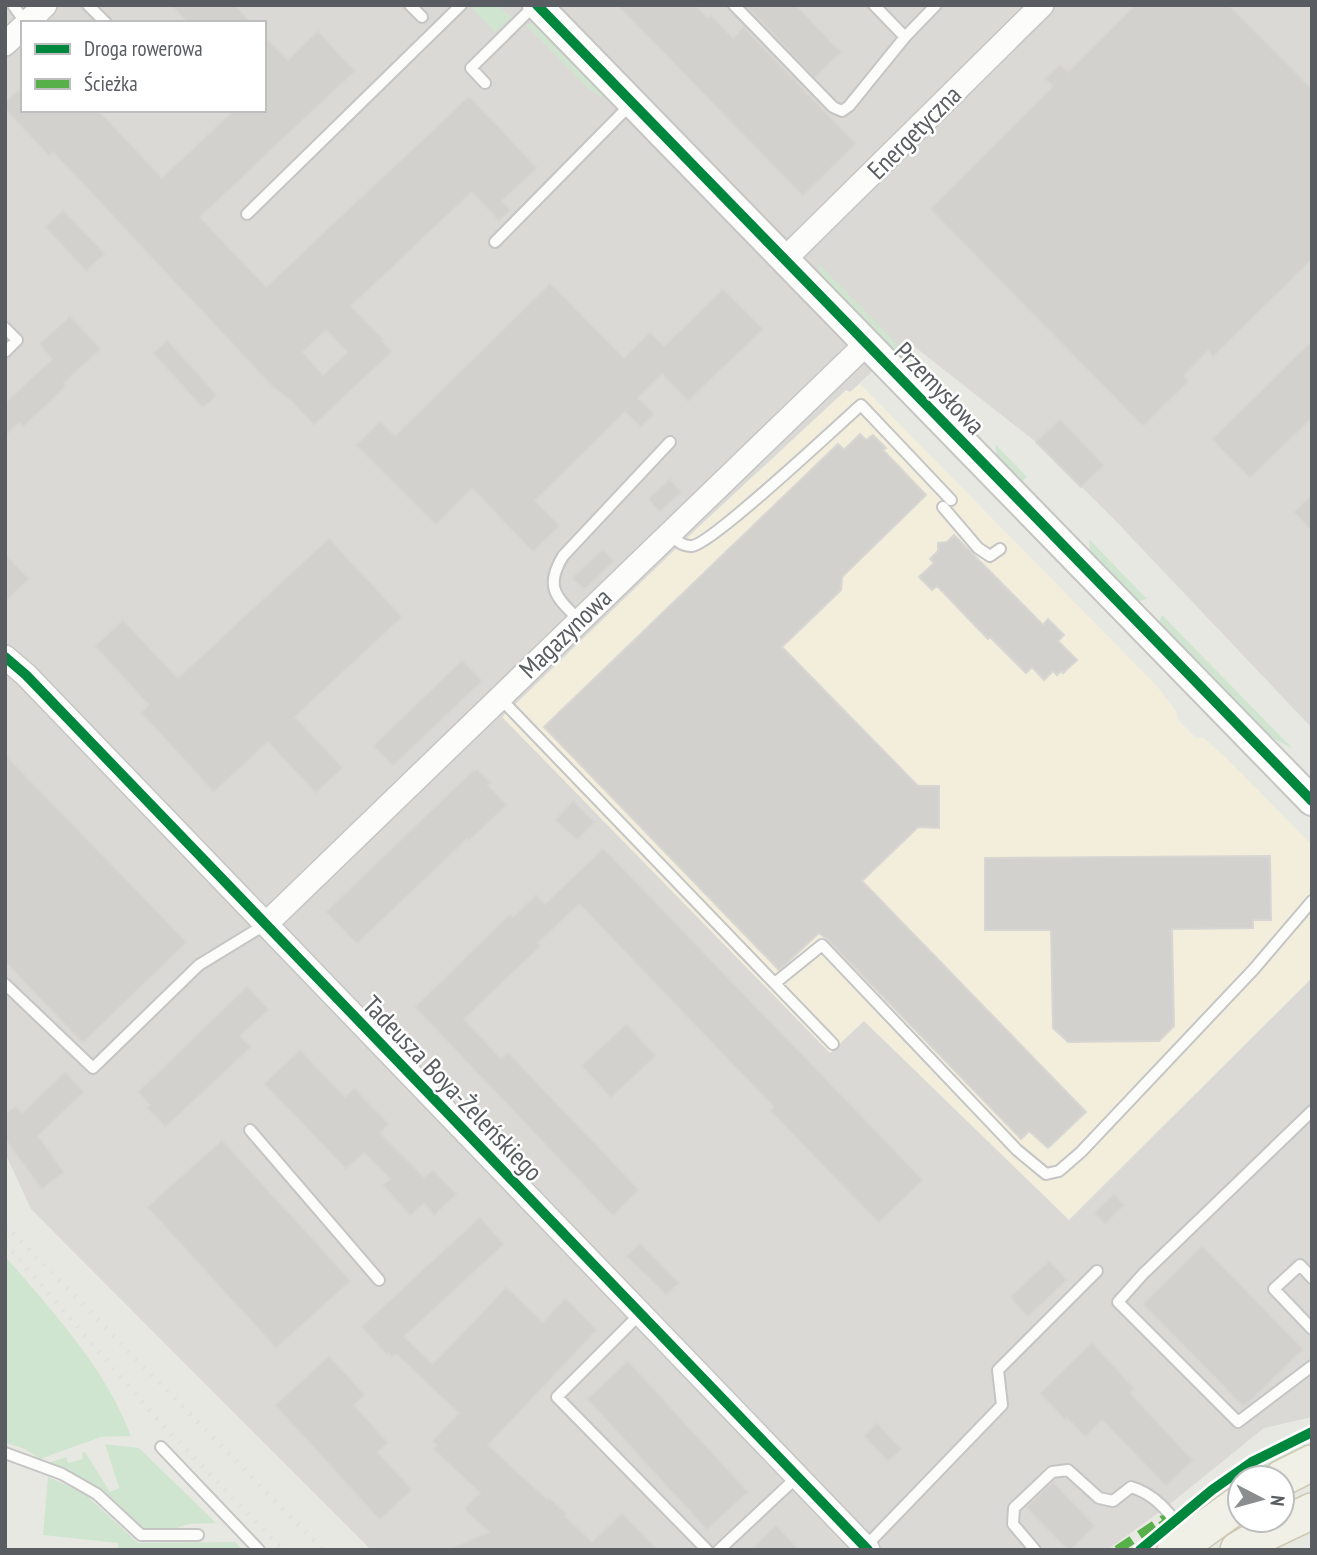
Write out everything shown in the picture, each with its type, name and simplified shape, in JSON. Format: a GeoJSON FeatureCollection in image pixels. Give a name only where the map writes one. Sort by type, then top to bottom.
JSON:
{"type":"FeatureCollection","features":[{"type":"Feature","properties":{"kind":"main road"},"geometry":{"type":"LineString","coordinates":[[1296,1471],[1312,1463]]}},
{"type":"Feature","properties":{"kind":"main road"},"geometry":{"type":"LineString","coordinates":[[1243,1548],[1312,1511]]}},
{"type":"Feature","properties":{"kind":"main road"},"geometry":{"type":"LineString","coordinates":[[1182,1544],[1226,1513]]}},
{"type":"Feature","properties":{"kind":"street"},"geometry":{"type":"LineString","coordinates":[[28,21],[45,5]]}},
{"type":"Feature","properties":{"kind":"street","name":"Przemysłowa"},"geometry":{"type":"LineString","coordinates":[[536,5],[1305,790]]}},
{"type":"Feature","properties":{"kind":"street","name":"Energetyczna"},"geometry":{"type":"LineString","coordinates":[[785,258],[1042,5]]}},
{"type":"Feature","properties":{"kind":"street"},"geometry":{"type":"LineString","coordinates":[[5,44],[21,28]]}},
{"type":"Feature","properties":{"kind":"street","name":"Magazynowa"},"geometry":{"type":"LineString","coordinates":[[266,924],[866,344]]}},
{"type":"Feature","properties":{"kind":"street","name":"Tadeusza Boya-Żeleńskiego"},"geometry":{"type":"LineString","coordinates":[[5,657],[26,675],[866,1548]]}},
{"type":"Feature","properties":{"kind":"lane"},"geometry":{"type":"LineString","coordinates":[[13,5],[23,21]]}},
{"type":"Feature","properties":{"kind":"lane"},"geometry":{"type":"LineString","coordinates":[[88,5],[104,21]]}},
{"type":"Feature","properties":{"kind":"lane"},"geometry":{"type":"LineString","coordinates":[[410,5],[422,18]]}},
{"type":"Feature","properties":{"kind":"lane"},"geometry":{"type":"LineString","coordinates":[[247,214],[461,5]]}},
{"type":"Feature","properties":{"kind":"lane"},"geometry":{"type":"LineString","coordinates":[[485,83],[471,68],[536,5]]}},
{"type":"Feature","properties":{"kind":"lane"},"geometry":{"type":"LineString","coordinates":[[734,5],[833,107],[842,111],[936,5]]}},
{"type":"Feature","properties":{"kind":"lane"},"geometry":{"type":"LineString","coordinates":[[874,5],[905,37]]}},
{"type":"Feature","properties":{"kind":"lane"},"geometry":{"type":"LineString","coordinates":[[495,242],[632,103]]}},
{"type":"Feature","properties":{"kind":"lane"},"geometry":{"type":"LineString","coordinates":[[5,328],[17,340],[5,352]]}},
{"type":"Feature","properties":{"kind":"lane"},"geometry":{"type":"LineString","coordinates":[[669,534],[685,546],[702,542],[741,511],[860,405],[947,503],[984,552],[990,556],[1000,549]]}},
{"type":"Feature","properties":{"kind":"lane"},"geometry":{"type":"LineString","coordinates":[[579,620],[555,592],[552,584],[554,570],[563,556],[670,442]]}},
{"type":"Feature","properties":{"kind":"lane"},"geometry":{"type":"LineString","coordinates":[[499,697],[833,1044]]}},
{"type":"Feature","properties":{"kind":"lane"},"geometry":{"type":"LineString","coordinates":[[775,983],[822,945],[1017,1150],[1046,1174],[1059,1171],[1081,1152],[1254,969],[1312,901]]}},
{"type":"Feature","properties":{"kind":"lane"},"geometry":{"type":"LineString","coordinates":[[5,984],[93,1068],[198,965],[266,924]]}},
{"type":"Feature","properties":{"kind":"lane"},"geometry":{"type":"LineString","coordinates":[[1310,1372],[1238,1422],[1118,1302],[1143,1274],[1312,1111]]}},
{"type":"Feature","properties":{"kind":"lane"},"geometry":{"type":"LineString","coordinates":[[250,1130],[379,1280]]}},
{"type":"Feature","properties":{"kind":"lane"},"geometry":{"type":"LineString","coordinates":[[1312,1278],[1300,1265],[1274,1289],[1312,1329]]}},
{"type":"Feature","properties":{"kind":"lane"},"geometry":{"type":"LineString","coordinates":[[866,1548],[1002,1405],[999,1370],[1097,1272]]}},
{"type":"Feature","properties":{"kind":"lane"},"geometry":{"type":"LineString","coordinates":[[640,1314],[557,1398],[707,1550]]}},
{"type":"Feature","properties":{"kind":"lane"},"geometry":{"type":"LineString","coordinates":[[161,1447],[259,1550]]}},
{"type":"Feature","properties":{"kind":"lane"},"geometry":{"type":"LineString","coordinates":[[5,1453],[62,1474],[97,1494],[141,1535],[198,1535]]}},
{"type":"Feature","properties":{"kind":"lane"},"geometry":{"type":"LineString","coordinates":[[1035,1550],[1013,1524],[1014,1508],[1052,1472],[1069,1470],[1098,1498],[1113,1501],[1131,1487],[1145,1491],[1165,1508],[1182,1544]]}},
{"type":"Feature","properties":{"kind":"lane"},"geometry":{"type":"LineString","coordinates":[[719,1550],[797,1477]]}},
{"type":"Feature","properties":{"kind":"shaded area"},"geometry":{"type":"Polygon","coordinates":[[[5,5],[1312,5],[1312,728],[1108,513],[1036,442],[906,340],[850,392],[846,390],[693,532],[502,717],[830,1053],[864,1021],[1069,1220],[1312,978],[1312,1417],[1264,1428],[1165,1508],[1107,1550],[371,1550],[31,1209],[5,1153],[5,5]]]}},
{"type":"Feature","properties":{"kind":"shaded area"},"geometry":{"type":"Polygon","coordinates":[[[860,384],[1157,686],[1176,711],[1178,720],[1196,738],[1204,738],[1225,757],[1312,845],[1312,978],[1069,1220],[864,1022],[830,1053],[502,717],[846,389],[850,392],[860,384]]]}},
{"type":"Feature","properties":{"kind":"green space"},"geometry":{"type":"Polygon","coordinates":[[[475,5],[496,5],[512,17],[495,32],[472,8],[475,5]]]}},
{"type":"Feature","properties":{"kind":"green space"},"geometry":{"type":"Polygon","coordinates":[[[526,25],[537,25],[611,102],[589,89],[526,25]]]}},
{"type":"Feature","properties":{"kind":"green space"},"geometry":{"type":"Polygon","coordinates":[[[816,261],[979,429],[965,425],[824,280],[816,261]]]}},
{"type":"Feature","properties":{"kind":"green space"},"geometry":{"type":"Polygon","coordinates":[[[995,444],[1027,477],[1021,482],[997,457],[995,444]]]}},
{"type":"Feature","properties":{"kind":"green space"},"geometry":{"type":"Polygon","coordinates":[[[1089,539],[1147,599],[1138,601],[1094,557],[1089,539]]]}},
{"type":"Feature","properties":{"kind":"green space"},"geometry":{"type":"Polygon","coordinates":[[[1162,615],[1292,748],[1271,737],[1159,622],[1162,615]]]}},
{"type":"Feature","properties":{"kind":"green space"},"geometry":{"type":"Polygon","coordinates":[[[5,1256],[93,1364],[131,1436],[101,1437],[40,1459],[25,1449],[5,1442],[5,1256]]]}},
{"type":"Feature","properties":{"kind":"green space"},"geometry":{"type":"Polygon","coordinates":[[[1309,1439],[1301,1452],[1281,1464],[1261,1464],[1309,1439]]]}},
{"type":"Feature","properties":{"kind":"green space"},"geometry":{"type":"Polygon","coordinates":[[[105,1444],[139,1448],[216,1523],[189,1524],[173,1532],[150,1532],[138,1527],[46,1464],[66,1457],[68,1463],[83,1459],[82,1453],[85,1452],[110,1492],[119,1488],[105,1444]]]}},
{"type":"Feature","properties":{"kind":"green space"},"geometry":{"type":"Polygon","coordinates":[[[48,1477],[84,1493],[138,1543],[235,1542],[243,1550],[118,1550],[118,1543],[43,1535],[48,1477]]]}},
{"type":"Feature","properties":{"kind":"green space"},"geometry":{"type":"Polygon","coordinates":[[[1226,1488],[1226,1497],[1188,1520],[1185,1519],[1226,1488]]]}},
{"type":"Feature","properties":{"kind":"building"},"geometry":{"type":"Polygon","coordinates":[[[171,5],[235,5],[250,21],[186,21],[171,5]]]}},
{"type":"Feature","properties":{"kind":"building"},"geometry":{"type":"Polygon","coordinates":[[[617,5],[695,5],[708,18],[711,15],[733,38],[744,27],[856,144],[803,196],[617,5]]]}},
{"type":"Feature","properties":{"kind":"building"},"geometry":{"type":"Polygon","coordinates":[[[745,5],[796,5],[841,52],[815,78],[745,5]]]}},
{"type":"Feature","properties":{"kind":"building"},"geometry":{"type":"Polygon","coordinates":[[[1135,5],[1229,5],[1312,89],[1312,259],[1213,357],[1208,351],[1184,375],[1189,381],[1143,426],[930,209],[1053,86],[1045,79],[1060,64],[1068,72],[1135,5]]]}},
{"type":"Feature","properties":{"kind":"building"},"geometry":{"type":"Polygon","coordinates":[[[318,31],[355,71],[200,217],[266,287],[469,96],[537,168],[502,201],[511,210],[499,221],[472,192],[351,306],[392,352],[314,425],[273,387],[53,152],[49,156],[5,109],[5,102],[21,88],[21,112],[100,112],[162,178],[232,112],[266,112],[266,38],[288,60],[318,31]],[[326,330],[303,352],[323,375],[347,352],[326,330]]]}},
{"type":"Feature","properties":{"kind":"building"},"geometry":{"type":"Polygon","coordinates":[[[63,210],[105,254],[86,271],[45,227],[63,210]]]}},
{"type":"Feature","properties":{"kind":"building"},"geometry":{"type":"Polygon","coordinates":[[[550,283],[624,358],[650,332],[664,346],[723,289],[763,329],[688,401],[662,374],[638,398],[654,414],[641,427],[625,412],[535,501],[560,526],[533,552],[472,488],[436,525],[356,445],[380,421],[395,436],[550,283]]]}},
{"type":"Feature","properties":{"kind":"building"},"geometry":{"type":"Polygon","coordinates":[[[70,316],[101,349],[64,383],[66,386],[23,427],[19,423],[5,436],[5,403],[52,359],[39,344],[70,316]]]}},
{"type":"Feature","properties":{"kind":"building"},"geometry":{"type":"Polygon","coordinates":[[[167,340],[217,395],[203,408],[153,353],[167,340]]]}},
{"type":"Feature","properties":{"kind":"building"},"geometry":{"type":"Polygon","coordinates":[[[1312,341],[1312,418],[1250,478],[1212,439],[1312,341]]]}},
{"type":"Feature","properties":{"kind":"building"},"geometry":{"type":"Polygon","coordinates":[[[1060,419],[1104,465],[1081,487],[1036,442],[1060,419]]]}},
{"type":"Feature","properties":{"kind":"building"},"geometry":{"type":"Polygon","coordinates":[[[860,434],[866,440],[873,435],[886,448],[883,450],[926,495],[842,577],[841,590],[782,647],[918,786],[939,786],[939,828],[918,827],[862,881],[1086,1112],[1048,1148],[1029,1131],[1021,1139],[819,933],[779,970],[544,727],[838,444],[844,450],[860,434]]]}},
{"type":"Feature","properties":{"kind":"building"},"geometry":{"type":"Polygon","coordinates":[[[670,479],[681,492],[660,512],[648,499],[670,479]]]}},
{"type":"Feature","properties":{"kind":"building"},"geometry":{"type":"Polygon","coordinates":[[[1312,495],[1312,531],[1294,512],[1312,495]]]}},
{"type":"Feature","properties":{"kind":"building"},"geometry":{"type":"Polygon","coordinates":[[[954,535],[1043,625],[1048,619],[1064,635],[1058,641],[1077,660],[1063,673],[1061,671],[1057,675],[1053,671],[1044,680],[1032,667],[1026,673],[990,637],[988,639],[937,586],[932,590],[919,577],[934,563],[930,559],[938,551],[938,543],[947,542],[954,535]]]}},
{"type":"Feature","properties":{"kind":"building"},"geometry":{"type":"Polygon","coordinates":[[[329,538],[402,617],[295,717],[343,768],[316,793],[268,742],[214,792],[141,713],[149,705],[95,646],[123,620],[178,678],[329,538]]]}},
{"type":"Feature","properties":{"kind":"building"},"geometry":{"type":"Polygon","coordinates":[[[603,549],[614,561],[584,590],[572,578],[603,549]]]}},
{"type":"Feature","properties":{"kind":"building"},"geometry":{"type":"Polygon","coordinates":[[[5,554],[29,579],[5,602],[5,554]]]}},
{"type":"Feature","properties":{"kind":"building"},"geometry":{"type":"Polygon","coordinates":[[[462,660],[482,681],[393,766],[373,746],[462,660]]]}},
{"type":"Feature","properties":{"kind":"building"},"geometry":{"type":"Polygon","coordinates":[[[5,755],[187,942],[83,1043],[5,962],[5,755]]]}},
{"type":"Feature","properties":{"kind":"building"},"geometry":{"type":"Polygon","coordinates":[[[477,769],[507,805],[469,841],[467,839],[357,944],[326,912],[477,769]]]}},
{"type":"Feature","properties":{"kind":"building"},"geometry":{"type":"Polygon","coordinates":[[[573,801],[595,822],[577,840],[555,820],[573,801]]]}},
{"type":"Feature","properties":{"kind":"building"},"geometry":{"type":"Polygon","coordinates":[[[603,848],[923,1180],[879,1223],[770,1111],[774,1107],[579,904],[538,943],[541,946],[464,1019],[501,1059],[508,1052],[639,1190],[613,1216],[415,1007],[510,914],[513,917],[536,895],[545,904],[603,848]]]}},
{"type":"Feature","properties":{"kind":"building"},"geometry":{"type":"Polygon","coordinates":[[[1270,856],[1271,920],[1253,920],[1253,928],[1172,929],[1174,1026],[1159,1041],[1068,1042],[1053,1028],[1051,930],[985,930],[985,858],[1270,856]]]}},
{"type":"Feature","properties":{"kind":"building"},"geometry":{"type":"Polygon","coordinates":[[[247,986],[269,1010],[240,1036],[251,1047],[166,1127],[147,1108],[150,1105],[138,1092],[247,986]]]}},
{"type":"Feature","properties":{"kind":"building"},"geometry":{"type":"Polygon","coordinates":[[[626,1024],[656,1056],[611,1098],[581,1066],[626,1024]]]}},
{"type":"Feature","properties":{"kind":"building"},"geometry":{"type":"Polygon","coordinates":[[[300,1050],[345,1097],[354,1088],[389,1124],[380,1133],[424,1177],[433,1170],[457,1194],[434,1215],[424,1203],[410,1216],[383,1185],[390,1179],[364,1153],[346,1169],[264,1084],[300,1050]]]}},
{"type":"Feature","properties":{"kind":"building"},"geometry":{"type":"Polygon","coordinates":[[[65,1072],[84,1092],[38,1136],[64,1172],[42,1189],[5,1139],[5,1113],[16,1106],[22,1113],[65,1072]]]}},
{"type":"Feature","properties":{"kind":"building"},"geometry":{"type":"Polygon","coordinates":[[[222,1140],[351,1281],[276,1348],[147,1207],[222,1140]]]}},
{"type":"Feature","properties":{"kind":"building"},"geometry":{"type":"Polygon","coordinates":[[[1114,1194],[1124,1205],[1105,1224],[1094,1213],[1114,1194]]]}},
{"type":"Feature","properties":{"kind":"building"},"geometry":{"type":"Polygon","coordinates":[[[480,1217],[504,1244],[404,1337],[433,1364],[506,1287],[543,1322],[565,1298],[597,1330],[488,1445],[567,1514],[565,1516],[592,1542],[622,1513],[658,1550],[448,1550],[489,1532],[464,1509],[480,1493],[433,1449],[437,1445],[432,1441],[459,1413],[396,1354],[392,1357],[389,1353],[387,1355],[361,1327],[480,1217]]]}},
{"type":"Feature","properties":{"kind":"building"},"geometry":{"type":"Polygon","coordinates":[[[640,1243],[679,1283],[666,1295],[626,1256],[640,1243]]]}},
{"type":"Feature","properties":{"kind":"building"},"geometry":{"type":"Polygon","coordinates":[[[1202,1246],[1303,1349],[1244,1407],[1143,1304],[1202,1246]]]}},
{"type":"Feature","properties":{"kind":"building"},"geometry":{"type":"Polygon","coordinates":[[[1049,1261],[1067,1280],[1028,1317],[1010,1297],[1049,1261]]]}},
{"type":"Feature","properties":{"kind":"building"},"geometry":{"type":"Polygon","coordinates":[[[1092,1342],[1134,1389],[1130,1393],[1193,1460],[1166,1486],[1102,1420],[1085,1437],[1040,1393],[1092,1342]]]}},
{"type":"Feature","properties":{"kind":"building"},"geometry":{"type":"Polygon","coordinates":[[[329,1356],[365,1395],[354,1405],[388,1443],[378,1452],[412,1490],[380,1520],[275,1405],[329,1356]]]}},
{"type":"Feature","properties":{"kind":"building"},"geometry":{"type":"Polygon","coordinates":[[[628,1361],[748,1492],[707,1530],[587,1399],[628,1361]]]}},
{"type":"Feature","properties":{"kind":"building"},"geometry":{"type":"Polygon","coordinates":[[[877,1423],[902,1449],[888,1462],[864,1436],[877,1423]]]}},
{"type":"Feature","properties":{"kind":"building"},"geometry":{"type":"Polygon","coordinates":[[[1053,1482],[1095,1526],[1071,1550],[1026,1507],[1053,1482]]]}},
{"type":"Feature","properties":{"kind":"building"},"geometry":{"type":"Polygon","coordinates":[[[775,1526],[799,1550],[751,1550],[775,1526]]]}},
{"type":"Feature","properties":{"kind":"railway"},"geometry":{"type":"LineString","coordinates":[[5,1225],[323,1550]]}},
{"type":"Feature","properties":{"kind":"railway"},"geometry":{"type":"LineString","coordinates":[[5,1243],[158,1420],[283,1550]]}},
{"type":"Feature","properties":{"kind":"marked path"},"geometry":{"type":"LineString","coordinates":[[1117,1550],[1162,1520],[1167,1527]]}},
{"type":"Feature","properties":{"kind":"cycle path"},"geometry":{"type":"LineString","coordinates":[[537,5],[1312,801]]}},
{"type":"Feature","properties":{"kind":"cycle path"},"geometry":{"type":"LineString","coordinates":[[5,657],[26,675],[868,1550]]}},
{"type":"Feature","properties":{"kind":"cycle path"},"geometry":{"type":"LineString","coordinates":[[1140,1550],[1212,1490],[1252,1462],[1312,1432]]}}]}
